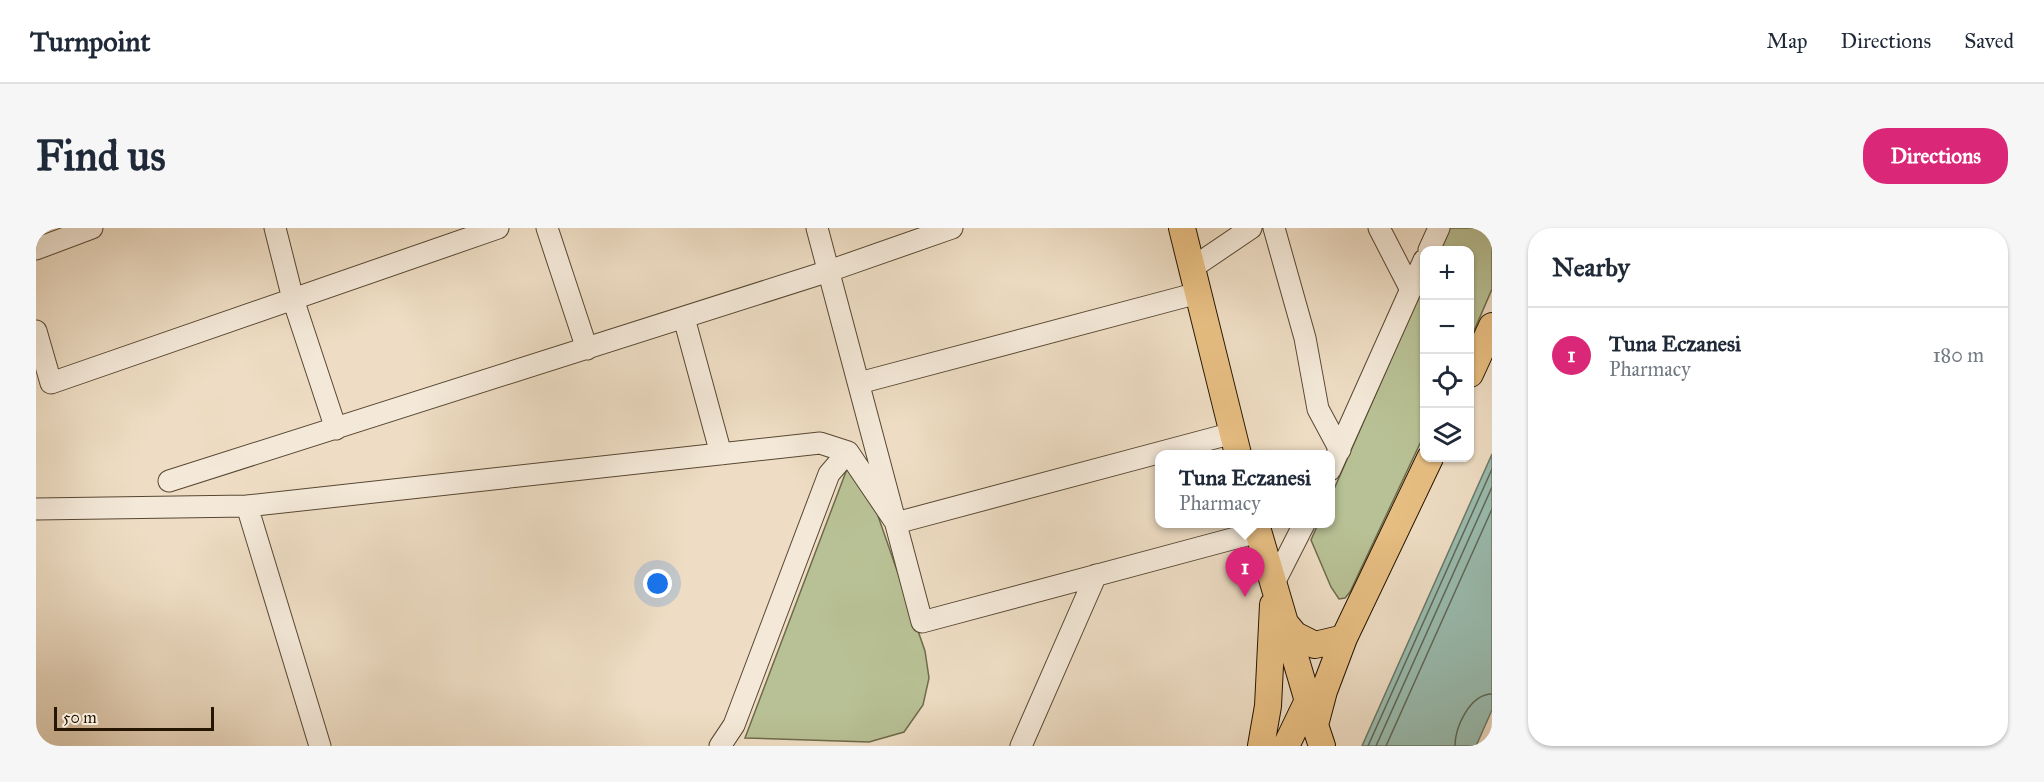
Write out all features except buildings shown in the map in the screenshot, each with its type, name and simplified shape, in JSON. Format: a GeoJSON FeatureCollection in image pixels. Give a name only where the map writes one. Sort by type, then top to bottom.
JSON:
{"type":"FeatureCollection","features":[{"type":"Feature","properties":{"kind":"main road"},"geometry":{"type":"LineString","coordinates":[[1182,228],[1236,444]]}},
{"type":"Feature","properties":{"kind":"main road"},"geometry":{"type":"LineString","coordinates":[[1474,365],[1492,326]]}},
{"type":"Feature","properties":{"kind":"main road"},"geometry":{"type":"LineString","coordinates":[[1286,746],[1315,724],[1324,691],[1344,638],[1428,462]]}},
{"type":"Feature","properties":{"kind":"main road"},"geometry":{"type":"LineString","coordinates":[[1257,528],[1315,724]]}},
{"type":"Feature","properties":{"kind":"main road"},"geometry":{"type":"LineString","coordinates":[[1261,746],[1268,706],[1274,583]]}},
{"type":"Feature","properties":{"kind":"main road"},"geometry":{"type":"LineString","coordinates":[[1285,623],[1295,635],[1316,645],[1344,638]]}},
{"type":"Feature","properties":{"kind":"street"},"geometry":{"type":"LineString","coordinates":[[36,249],[92,228]]}},
{"type":"Feature","properties":{"kind":"street"},"geometry":{"type":"LineString","coordinates":[[275,228],[293,299],[336,429]]}},
{"type":"Feature","properties":{"kind":"street"},"geometry":{"type":"LineString","coordinates":[[36,331],[43,386],[498,228]]}},
{"type":"Feature","properties":{"kind":"street"},"geometry":{"type":"LineString","coordinates":[[547,228],[587,349]]}},
{"type":"Feature","properties":{"kind":"street"},"geometry":{"type":"LineString","coordinates":[[817,228],[922,622],[1257,528]]}},
{"type":"Feature","properties":{"kind":"street"},"geometry":{"type":"LineString","coordinates":[[169,481],[684,318],[952,228]]}},
{"type":"Feature","properties":{"kind":"street"},"geometry":{"type":"LineString","coordinates":[[1192,268],[1251,228]]}},
{"type":"Feature","properties":{"kind":"street"},"geometry":{"type":"LineString","coordinates":[[1274,228],[1305,338],[1318,409],[1340,450]]}},
{"type":"Feature","properties":{"kind":"street"},"geometry":{"type":"LineString","coordinates":[[1379,228],[1411,290]]}},
{"type":"Feature","properties":{"kind":"street"},"geometry":{"type":"LineString","coordinates":[[1431,246],[1439,228]]}},
{"type":"Feature","properties":{"kind":"street"},"geometry":{"type":"LineString","coordinates":[[1335,460],[1420,271]]}},
{"type":"Feature","properties":{"kind":"street"},"geometry":{"type":"LineString","coordinates":[[859,383],[1198,293]]}},
{"type":"Feature","properties":{"kind":"street"},"geometry":{"type":"LineString","coordinates":[[684,318],[721,454]]}},
{"type":"Feature","properties":{"kind":"street"},"geometry":{"type":"LineString","coordinates":[[36,509],[247,506],[820,443],[848,452],[896,523]]}},
{"type":"Feature","properties":{"kind":"street"},"geometry":{"type":"LineString","coordinates":[[1210,450],[1236,444]]}},
{"type":"Feature","properties":{"kind":"street"},"geometry":{"type":"LineString","coordinates":[[720,746],[734,725],[829,474],[848,452]]}},
{"type":"Feature","properties":{"kind":"street"},"geometry":{"type":"LineString","coordinates":[[896,523],[1155,463]]}},
{"type":"Feature","properties":{"kind":"street"},"geometry":{"type":"LineString","coordinates":[[247,506],[320,746]]}},
{"type":"Feature","properties":{"kind":"street"},"geometry":{"type":"LineString","coordinates":[[1274,583],[1302,528]]}},
{"type":"Feature","properties":{"kind":"street"},"geometry":{"type":"LineString","coordinates":[[1021,746],[1096,575]]}},
{"type":"Feature","properties":{"kind":"shaded area"},"geometry":{"type":"Polygon","coordinates":[[[1450,228],[1492,228],[1492,289],[1474,331],[1474,246],[1442,246],[1450,228]]]}},
{"type":"Feature","properties":{"kind":"shaded area"},"geometry":{"type":"Polygon","coordinates":[[[1420,293],[1420,443],[1350,592],[1345,598],[1339,599],[1331,587],[1311,540],[1316,528],[1335,528],[1335,487],[1420,293]]]}},
{"type":"Feature","properties":{"kind":"shaded area"},"geometry":{"type":"Polygon","coordinates":[[[861,467],[925,651],[929,678],[923,705],[904,732],[869,742],[745,738],[847,469],[861,467]]]}},
{"type":"Feature","properties":{"kind":"water"},"geometry":{"type":"Polygon","coordinates":[[[1492,454],[1492,710],[1476,746],[1362,746],[1492,454]]]}},
{"type":"Feature","properties":{"kind":"place","name":"Tuna Eczanesi"},"geometry":{"type":"Point","coordinates":[1245,597]}}]}
